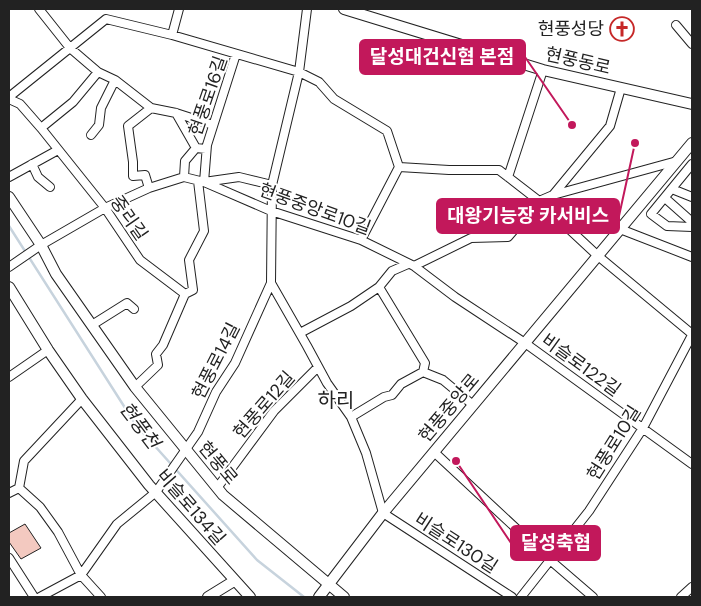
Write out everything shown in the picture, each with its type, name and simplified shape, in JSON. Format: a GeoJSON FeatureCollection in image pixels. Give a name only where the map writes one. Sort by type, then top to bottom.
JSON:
{"type":"FeatureCollection","features":[{"type":"Feature","properties":{"kind":"street"},"geometry":{"type":"LineString","coordinates":[[39,9],[70,48],[98,72],[115,80],[151,108],[176,113],[213,125]]}},
{"type":"Feature","properties":{"kind":"street"},"geometry":{"type":"LineString","coordinates":[[172,35],[179,9]]}},
{"type":"Feature","properties":{"kind":"street"},"geometry":{"type":"LineString","coordinates":[[307,9],[300,72],[272,185],[270,284],[300,333],[327,383],[352,417],[366,453],[383,513]]}},
{"type":"Feature","properties":{"kind":"street","name":"현풍동로"},"geometry":{"type":"LineString","coordinates":[[344,9],[543,70],[692,104]]}},
{"type":"Feature","properties":{"kind":"street"},"geometry":{"type":"LineString","coordinates":[[9,98],[106,19],[172,35],[236,54]]}},
{"type":"Feature","properties":{"kind":"street"},"geometry":{"type":"LineString","coordinates":[[676,25],[692,44]]}},
{"type":"Feature","properties":{"kind":"street","name":"현풍로16길"},"geometry":{"type":"LineString","coordinates":[[135,387],[158,365],[156,354],[163,344],[185,294],[193,290],[189,260],[204,231],[201,181],[206,149],[236,54],[300,72],[319,82],[334,99],[387,131],[399,167]]}},
{"type":"Feature","properties":{"kind":"street"},"geometry":{"type":"LineString","coordinates":[[508,177],[543,70]]}},
{"type":"Feature","properties":{"kind":"street"},"geometry":{"type":"LineString","coordinates":[[41,128],[73,102],[98,72]]}},
{"type":"Feature","properties":{"kind":"street"},"geometry":{"type":"LineString","coordinates":[[92,135],[99,125],[101,108],[115,80]]}},
{"type":"Feature","properties":{"kind":"street"},"geometry":{"type":"LineString","coordinates":[[553,195],[610,126],[621,88]]}},
{"type":"Feature","properties":{"kind":"street","name":"중리길"},"geometry":{"type":"LineString","coordinates":[[9,98],[20,104],[41,128],[105,208],[140,260],[185,294]]}},
{"type":"Feature","properties":{"kind":"street"},"geometry":{"type":"LineString","coordinates":[[149,188],[144,174],[133,176],[128,126],[151,108]]}},
{"type":"Feature","properties":{"kind":"street"},"geometry":{"type":"LineString","coordinates":[[176,113],[196,148]]}},
{"type":"Feature","properties":{"kind":"street","name":"현풍중앙로"},"geometry":{"type":"LineString","coordinates":[[319,597],[383,513],[692,143]]}},
{"type":"Feature","properties":{"kind":"street"},"geometry":{"type":"LineString","coordinates":[[196,148],[206,149]]}},
{"type":"Feature","properties":{"kind":"street"},"geometry":{"type":"LineString","coordinates":[[9,267],[41,245],[105,208],[149,188],[184,177],[185,161],[196,148]]}},
{"type":"Feature","properties":{"kind":"street"},"geometry":{"type":"LineString","coordinates":[[9,176],[58,150]]}},
{"type":"Feature","properties":{"kind":"street"},"geometry":{"type":"LineString","coordinates":[[300,333],[351,306],[378,287],[392,271],[411,265],[471,238],[508,237],[539,201],[553,195],[677,161]]}},
{"type":"Feature","properties":{"kind":"street"},"geometry":{"type":"LineString","coordinates":[[32,164],[38,177],[50,187]]}},
{"type":"Feature","properties":{"kind":"street"},"geometry":{"type":"LineString","coordinates":[[692,164],[651,214],[667,226],[692,227]]}},
{"type":"Feature","properties":{"kind":"street"},"geometry":{"type":"LineString","coordinates":[[361,240],[399,167],[499,170],[539,201],[598,256],[692,334]]}},
{"type":"Feature","properties":{"kind":"street"},"geometry":{"type":"LineString","coordinates":[[683,175],[692,178]]}},
{"type":"Feature","properties":{"kind":"street","name":"현풍중앙로10길"},"geometry":{"type":"LineString","coordinates":[[184,177],[201,181],[271,211],[361,240],[411,265],[456,298],[525,343]]}},
{"type":"Feature","properties":{"kind":"street","name":"현풍중앙로10길"},"geometry":{"type":"LineString","coordinates":[[201,181],[238,177],[272,185]]}},
{"type":"Feature","properties":{"kind":"street"},"geometry":{"type":"LineString","coordinates":[[672,189],[692,197]]}},
{"type":"Feature","properties":{"kind":"street","name":"현풍로"},"geometry":{"type":"LineString","coordinates":[[9,197],[41,245],[56,274],[135,387],[223,496],[344,597]]}},
{"type":"Feature","properties":{"kind":"street"},"geometry":{"type":"LineString","coordinates":[[665,198],[692,222]]}},
{"type":"Feature","properties":{"kind":"street"},"geometry":{"type":"LineString","coordinates":[[620,229],[692,256]]}},
{"type":"Feature","properties":{"kind":"street","name":"현풍로14길"},"geometry":{"type":"LineString","coordinates":[[81,575],[117,524],[156,492],[198,432],[216,392],[235,362],[270,284]]}},
{"type":"Feature","properties":{"kind":"street","name":"비슬로134길"},"geometry":{"type":"LineString","coordinates":[[9,287],[48,350],[82,399],[156,492],[250,597]]}},
{"type":"Feature","properties":{"kind":"street"},"geometry":{"type":"LineString","coordinates":[[378,287],[424,362],[423,372]]}},
{"type":"Feature","properties":{"kind":"street"},"geometry":{"type":"LineString","coordinates":[[92,326],[127,303],[134,309]]}},
{"type":"Feature","properties":{"kind":"street","name":"현풍로10길"},"geometry":{"type":"LineString","coordinates":[[521,597],[589,511],[643,428],[692,334]]}},
{"type":"Feature","properties":{"kind":"street","name":"비슬로122길"},"geometry":{"type":"LineString","coordinates":[[525,343],[692,464]]}},
{"type":"Feature","properties":{"kind":"street"},"geometry":{"type":"LineString","coordinates":[[9,377],[48,350]]}},
{"type":"Feature","properties":{"kind":"street","name":"현풍로12길"},"geometry":{"type":"LineString","coordinates":[[217,488],[274,411],[318,367]]}},
{"type":"Feature","properties":{"kind":"street"},"geometry":{"type":"LineString","coordinates":[[423,372],[443,380],[473,405]]}},
{"type":"Feature","properties":{"kind":"street"},"geometry":{"type":"LineString","coordinates":[[352,417],[384,396],[392,396],[401,384],[423,372]]}},
{"type":"Feature","properties":{"kind":"street"},"geometry":{"type":"LineString","coordinates":[[20,488],[24,461],[82,399]]}},
{"type":"Feature","properties":{"kind":"street"},"geometry":{"type":"LineString","coordinates":[[434,452],[550,560],[593,597]]}},
{"type":"Feature","properties":{"kind":"street"},"geometry":{"type":"LineString","coordinates":[[9,493],[20,488]]}},
{"type":"Feature","properties":{"kind":"street"},"geometry":{"type":"LineString","coordinates":[[20,488],[40,507],[58,532],[81,575],[101,597]]}},
{"type":"Feature","properties":{"kind":"street","name":"비슬로130길"},"geometry":{"type":"LineString","coordinates":[[383,513],[512,597]]}},
{"type":"Feature","properties":{"kind":"street"},"geometry":{"type":"LineString","coordinates":[[9,558],[34,597]]}},
{"type":"Feature","properties":{"kind":"street"},"geometry":{"type":"LineString","coordinates":[[40,597],[81,575]]}},
{"type":"Feature","properties":{"kind":"street"},"geometry":{"type":"LineString","coordinates":[[208,597],[234,581]]}},
{"type":"Feature","properties":{"kind":"street"},"geometry":{"type":"LineString","coordinates":[[681,597],[692,588]]}},
{"type":"Feature","properties":{"kind":"building"},"geometry":{"type":"Polygon","coordinates":[[[25,524],[41,548],[21,559],[9,542],[9,533],[25,524]]]}},
{"type":"Feature","properties":{"kind":"waterway","name":"현풍천"},"geometry":{"type":"LineString","coordinates":[[9,226],[136,425],[257,560],[304,597]]}},
{"type":"Feature","properties":{"kind":"place","name":"현풍성당"},"geometry":{"type":"Point","coordinates":[622,29]}},
{"type":"Feature","properties":{"kind":"place","name":"달성대건신협 본점"},"geometry":{"type":"Point","coordinates":[572,125]}},
{"type":"Feature","properties":{"kind":"place","name":"대왕기능장 카서비스"},"geometry":{"type":"Point","coordinates":[635,143]}},
{"type":"Feature","properties":{"kind":"place","name":"달성축협"},"geometry":{"type":"Point","coordinates":[456,461]}},
{"type":"Feature","properties":{"kind":"district","name":"하리"},"geometry":{"type":"Point","coordinates":[336,400]}}]}
